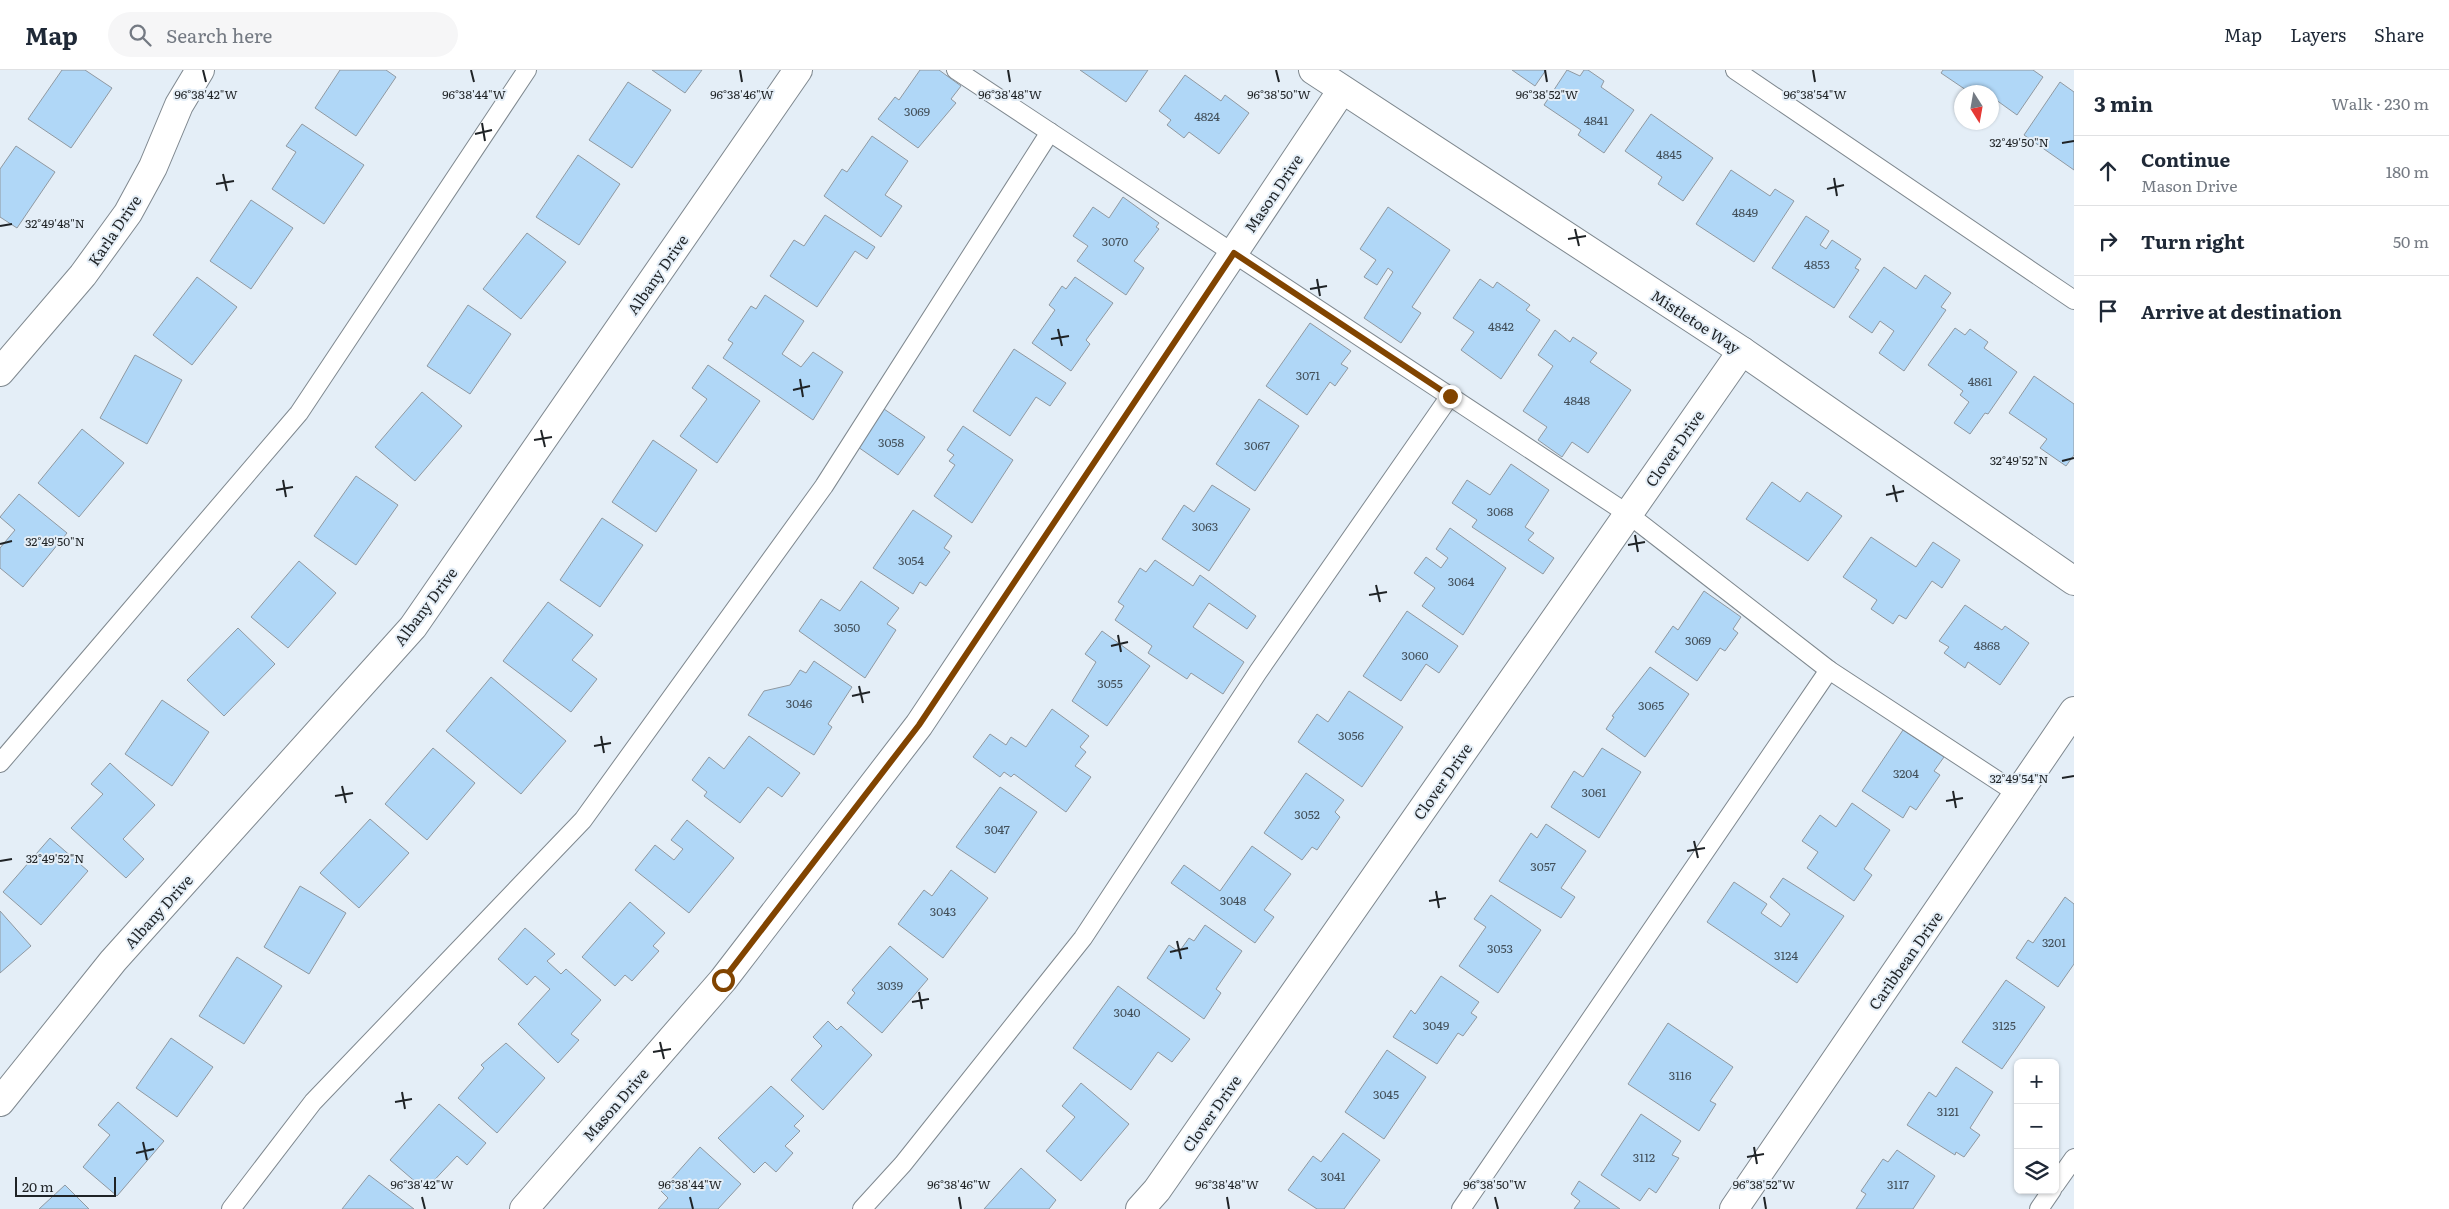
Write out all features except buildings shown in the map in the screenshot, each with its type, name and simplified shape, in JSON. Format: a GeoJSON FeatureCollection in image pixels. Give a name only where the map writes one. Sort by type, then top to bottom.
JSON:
{"type":"FeatureCollection","features":[{"type":"Feature","properties":{"kind":"street","name":"Karla Drive"},"geometry":{"type":"LineString","coordinates":[[0,372],[83,275],[128,213],[153,167],[179,105],[200,70]]}},
{"type":"Feature","properties":{"kind":"street","name":"Albany Drive"},"geometry":{"type":"LineString","coordinates":[[0,1102],[113,961],[413,627],[798,70]]}},
{"type":"Feature","properties":{"kind":"street","name":"Mistletoe Way"},"geometry":{"type":"LineString","coordinates":[[1313,70],[1742,351],[2074,581]]}},
{"type":"Feature","properties":{"kind":"street","name":"Mason Drive"},"geometry":{"type":"LineString","coordinates":[[524,1209],[723,980],[919,725],[1342,90]]}},
{"type":"Feature","properties":{"kind":"street","name":"Clover Drive"},"geometry":{"type":"LineString","coordinates":[[1140,1209],[1157,1190],[1742,351]]}},
{"type":"Feature","properties":{"kind":"street","name":"Caribbean Drive"},"geometry":{"type":"LineString","coordinates":[[1734,1209],[2074,711]]}},
{"type":"Feature","properties":{"kind":"lane"},"geometry":{"type":"LineString","coordinates":[[0,763],[299,413],[527,70]]}},
{"type":"Feature","properties":{"kind":"lane"},"geometry":{"type":"LineString","coordinates":[[956,70],[1628,514],[1829,670],[2018,794]]}},
{"type":"Feature","properties":{"kind":"lane"},"geometry":{"type":"LineString","coordinates":[[1735,70],[2074,300]]}},
{"type":"Feature","properties":{"kind":"lane"},"geometry":{"type":"LineString","coordinates":[[231,1209],[314,1102],[583,820],[824,486],[1050,132]]}},
{"type":"Feature","properties":{"kind":"lane"},"geometry":{"type":"LineString","coordinates":[[862,1209],[902,1164],[1083,938],[1258,672],[1450,396]]}},
{"type":"Feature","properties":{"kind":"lane"},"geometry":{"type":"LineString","coordinates":[[1461,1209],[1829,670]]}},
{"type":"Feature","properties":{"kind":"lane"},"geometry":{"type":"LineString","coordinates":[[2059,1180],[2074,1158]]}},
{"type":"Feature","properties":{"kind":"lane"},"geometry":{"type":"LineString","coordinates":[[2039,1209],[2049,1194]]}},
{"type":"Feature","properties":{"kind":"route"},"geometry":{"type":"LineString","coordinates":[[723,980],[919,725],[1234,253],[1450,396]]}}]}
